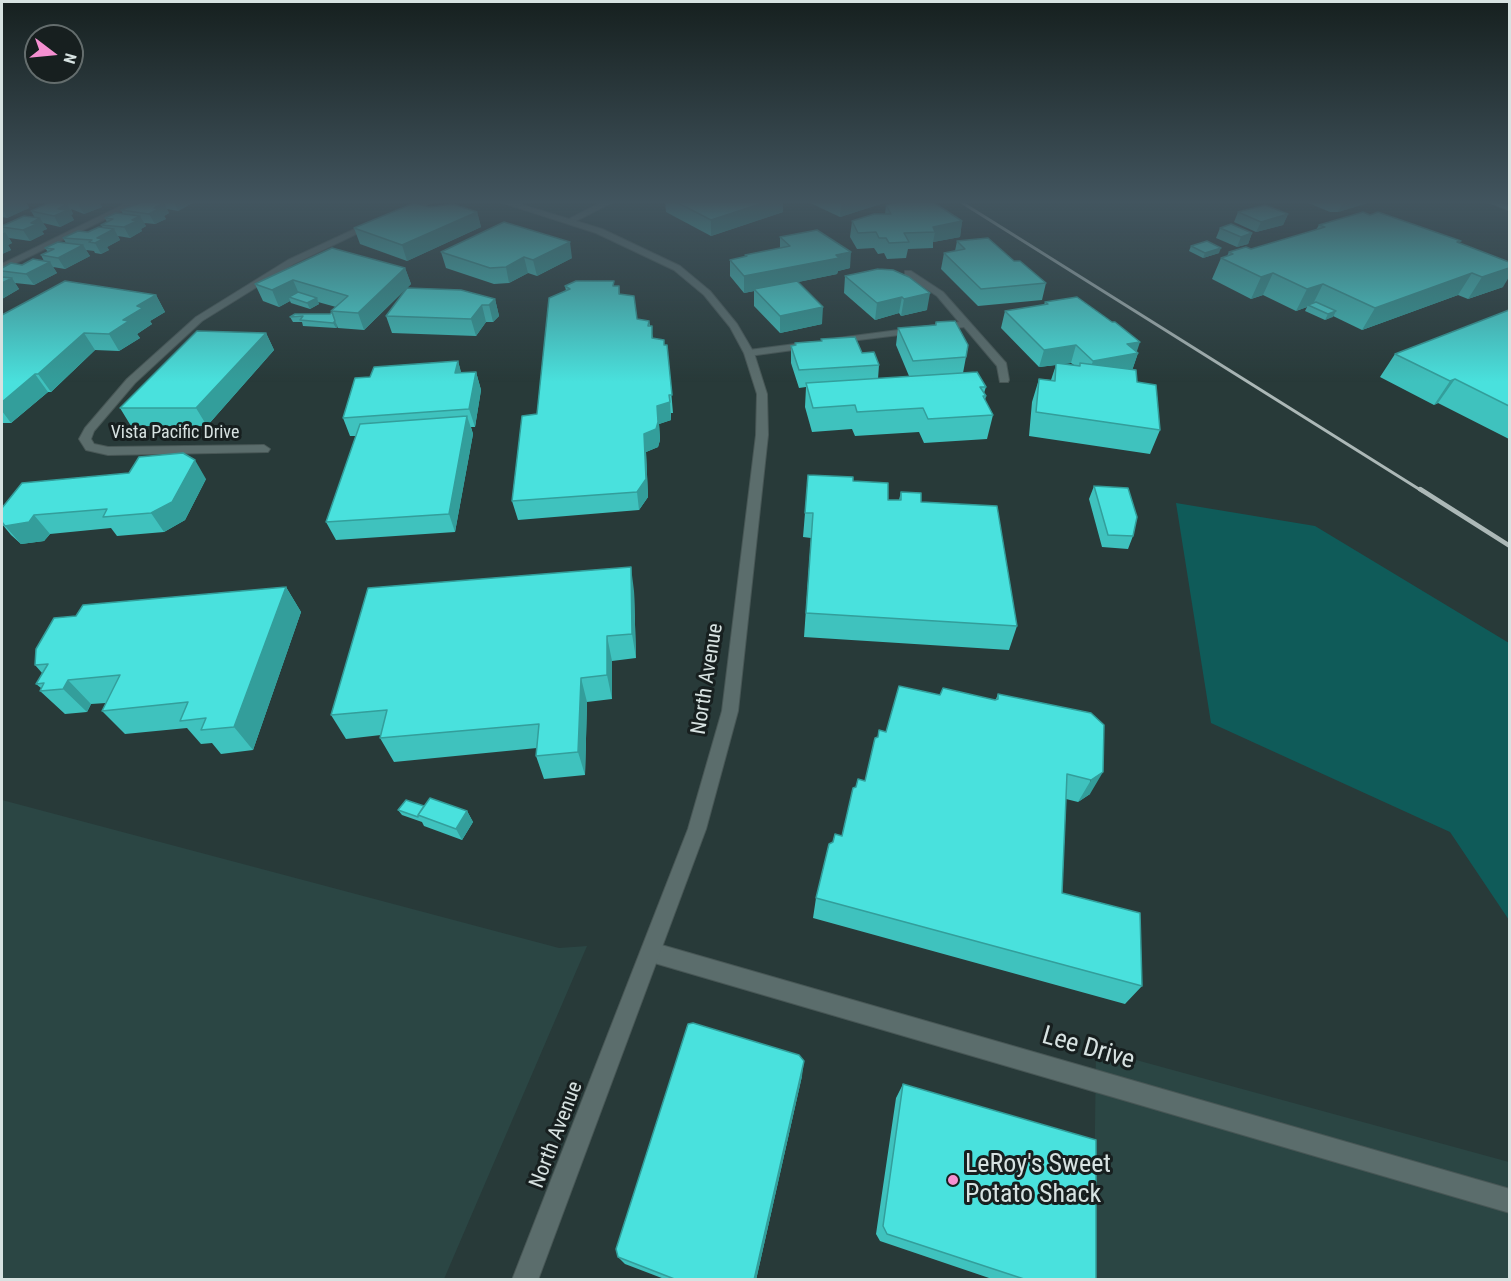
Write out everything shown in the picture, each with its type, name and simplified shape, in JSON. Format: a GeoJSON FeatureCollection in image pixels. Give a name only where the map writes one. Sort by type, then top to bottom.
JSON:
{"type":"FeatureCollection","features":[{"type":"Feature","properties":{"kind":"street","name":"Vista Pacific Drive"},"geometry":{"type":"LineString","coordinates":[[264,449],[108,451],[90,447],[86,439],[88,430],[131,381],[199,319],[291,262]]}},
{"type":"Feature","properties":{"kind":"street","name":"North Avenue"},"geometry":{"type":"LineString","coordinates":[[525,1280],[697,829],[730,711],[762,435],[762,394],[749,353],[734,326],[707,293],[677,268],[665,262]]}},
{"type":"Feature","properties":{"kind":"street"},"geometry":{"type":"LineString","coordinates":[[908,273],[940,294],[1002,365],[1004,380]]}},
{"type":"Feature","properties":{"kind":"street"},"geometry":{"type":"LineString","coordinates":[[749,353],[965,324]]}},
{"type":"Feature","properties":{"kind":"street","name":"Lee Drive"},"geometry":{"type":"LineString","coordinates":[[651,952],[1509,1201]]}},
{"type":"Feature","properties":{"kind":"shaded area"},"geometry":{"type":"Polygon","coordinates":[[[1176,503],[1315,526],[1509,643],[1509,920],[1450,832],[1211,723],[1176,503]]]}},
{"type":"Feature","properties":{"kind":"shaded area"},"geometry":{"type":"Polygon","coordinates":[[[2,800],[559,948],[587,946],[444,1279],[2,1279],[2,800]]]}},
{"type":"Feature","properties":{"kind":"shaded area"},"geometry":{"type":"Polygon","coordinates":[[[1096,1049],[1509,1162],[1509,1279],[1093,1280],[1096,1049]]]}},
{"type":"Feature","properties":{"kind":"building"},"geometry":{"type":"Polygon","coordinates":[[[28,262],[50,262],[26,274],[2,271],[2,268],[11,263],[22,265],[28,262]]]}},
{"type":"Feature","properties":{"kind":"building"},"geometry":{"type":"Polygon","coordinates":[[[303,262],[382,262],[405,268],[358,313],[331,311],[348,296],[293,280],[272,290],[255,284],[303,262]]]}},
{"type":"Feature","properties":{"kind":"building"},"geometry":{"type":"Polygon","coordinates":[[[471,262],[515,262],[506,267],[490,268],[471,262]]]}},
{"type":"Feature","properties":{"kind":"building"},"geometry":{"type":"Polygon","coordinates":[[[732,262],[819,262],[744,276],[732,262]]]}},
{"type":"Feature","properties":{"kind":"building"},"geometry":{"type":"Polygon","coordinates":[[[953,262],[1021,262],[1046,283],[981,289],[953,262]]]}},
{"type":"Feature","properties":{"kind":"building"},"geometry":{"type":"Polygon","coordinates":[[[1229,262],[1509,262],[1509,268],[1482,277],[1472,273],[1375,308],[1323,284],[1307,289],[1273,273],[1261,277],[1229,262]]]}},
{"type":"Feature","properties":{"kind":"building"},"geometry":{"type":"Polygon","coordinates":[[[878,269],[893,270],[909,277],[930,293],[877,303],[845,276],[878,269]]]}},
{"type":"Feature","properties":{"kind":"building"},"geometry":{"type":"Polygon","coordinates":[[[2,277],[12,278],[2,283],[2,277]]]}},
{"type":"Feature","properties":{"kind":"building"},"geometry":{"type":"Polygon","coordinates":[[[65,281],[156,295],[137,306],[143,308],[123,320],[129,321],[109,334],[84,333],[2,402],[2,315],[65,281]]]}},
{"type":"Feature","properties":{"kind":"building"},"geometry":{"type":"Polygon","coordinates":[[[576,281],[614,281],[613,286],[619,286],[619,294],[634,296],[637,319],[649,321],[648,326],[652,326],[652,338],[664,340],[664,345],[667,345],[672,395],[669,395],[670,402],[657,406],[656,429],[644,434],[646,479],[637,492],[512,501],[522,416],[537,414],[549,298],[570,289],[565,286],[576,281]]]}},
{"type":"Feature","properties":{"kind":"building"},"geometry":{"type":"Polygon","coordinates":[[[797,281],[823,307],[780,316],[754,289],[797,281]]]}},
{"type":"Feature","properties":{"kind":"building"},"geometry":{"type":"Polygon","coordinates":[[[407,288],[461,290],[495,299],[489,305],[482,305],[471,319],[386,316],[407,288]]]}},
{"type":"Feature","properties":{"kind":"building"},"geometry":{"type":"Polygon","coordinates":[[[298,292],[317,298],[307,303],[289,297],[298,292]]]}},
{"type":"Feature","properties":{"kind":"building"},"geometry":{"type":"Polygon","coordinates":[[[1077,297],[1140,342],[1127,344],[1138,353],[1093,361],[1076,345],[1044,350],[1005,311],[1077,297]]]}},
{"type":"Feature","properties":{"kind":"building"},"geometry":{"type":"Polygon","coordinates":[[[1316,302],[1336,311],[1328,314],[1308,305],[1316,302]]]}},
{"type":"Feature","properties":{"kind":"building"},"geometry":{"type":"Polygon","coordinates":[[[1509,310],[1509,406],[1455,379],[1450,381],[1395,354],[1509,310]]]}},
{"type":"Feature","properties":{"kind":"building"},"geometry":{"type":"Polygon","coordinates":[[[332,312],[335,321],[333,323],[300,320],[303,316],[290,317],[295,314],[330,314],[332,312]]]}},
{"type":"Feature","properties":{"kind":"building"},"geometry":{"type":"Polygon","coordinates":[[[955,321],[968,345],[966,357],[913,361],[898,328],[955,321]]]}},
{"type":"Feature","properties":{"kind":"building"},"geometry":{"type":"Polygon","coordinates":[[[197,331],[266,333],[196,408],[120,408],[197,331]]]}},
{"type":"Feature","properties":{"kind":"building"},"geometry":{"type":"Polygon","coordinates":[[[855,337],[862,353],[874,352],[879,365],[799,370],[791,346],[796,345],[795,343],[855,337]]]}},
{"type":"Feature","properties":{"kind":"building"},"geometry":{"type":"Polygon","coordinates":[[[458,361],[455,373],[476,372],[469,409],[343,418],[355,378],[370,377],[374,367],[458,361]]]}},
{"type":"Feature","properties":{"kind":"building"},"geometry":{"type":"Polygon","coordinates":[[[1056,363],[1080,366],[1080,363],[1136,370],[1137,382],[1156,385],[1160,430],[1036,412],[1039,379],[1055,381],[1056,363]]]}},
{"type":"Feature","properties":{"kind":"building"},"geometry":{"type":"Polygon","coordinates":[[[977,372],[986,387],[980,387],[993,415],[928,419],[923,408],[857,412],[855,405],[813,408],[806,383],[977,372]]]}},
{"type":"Feature","properties":{"kind":"building"},"geometry":{"type":"Polygon","coordinates":[[[467,416],[449,514],[326,522],[360,424],[467,416]]]}},
{"type":"Feature","properties":{"kind":"building"},"geometry":{"type":"Polygon","coordinates":[[[183,453],[195,460],[172,502],[151,513],[103,517],[107,509],[34,515],[29,522],[5,526],[2,522],[2,508],[22,483],[129,473],[139,457],[183,453]]]}},
{"type":"Feature","properties":{"kind":"building"},"geometry":{"type":"Polygon","coordinates":[[[808,475],[853,477],[853,481],[888,483],[888,500],[901,500],[901,492],[921,493],[921,502],[997,506],[1017,626],[806,613],[813,513],[805,513],[808,475]]]}},
{"type":"Feature","properties":{"kind":"building"},"geometry":{"type":"Polygon","coordinates":[[[1094,486],[1128,488],[1137,517],[1133,536],[1108,535],[1094,486]]]}},
{"type":"Feature","properties":{"kind":"building"},"geometry":{"type":"Polygon","coordinates":[[[631,567],[632,634],[607,636],[607,675],[581,678],[578,752],[536,756],[539,724],[380,738],[387,710],[331,715],[368,588],[631,567]]]}},
{"type":"Feature","properties":{"kind":"building"},"geometry":{"type":"Polygon","coordinates":[[[286,587],[234,727],[201,730],[206,718],[180,721],[188,702],[102,711],[120,675],[68,680],[63,689],[40,691],[44,683],[36,684],[48,664],[35,665],[36,649],[54,618],[76,616],[83,605],[286,587]]]}},
{"type":"Feature","properties":{"kind":"building"},"geometry":{"type":"Polygon","coordinates":[[[899,686],[940,695],[943,688],[995,700],[998,699],[998,694],[1091,713],[1104,725],[1103,772],[1091,780],[1067,774],[1062,893],[1140,913],[1142,986],[816,898],[829,844],[833,842],[835,834],[842,836],[853,788],[856,787],[858,779],[865,781],[875,738],[878,737],[879,730],[886,732],[899,686]]]}},
{"type":"Feature","properties":{"kind":"building"},"geometry":{"type":"Polygon","coordinates":[[[430,798],[467,811],[456,829],[418,815],[430,798]]]}},
{"type":"Feature","properties":{"kind":"building"},"geometry":{"type":"Polygon","coordinates":[[[406,800],[424,806],[418,817],[398,810],[406,800]]]}},
{"type":"Feature","properties":{"kind":"building"},"geometry":{"type":"Polygon","coordinates":[[[693,1023],[799,1055],[804,1061],[754,1280],[677,1280],[618,1257],[616,1249],[688,1024],[693,1023]]]}},
{"type":"Feature","properties":{"kind":"building"},"geometry":{"type":"Polygon","coordinates":[[[903,1084],[1096,1140],[1096,1280],[1027,1280],[887,1234],[883,1226],[903,1084]]]}},
{"type":"Feature","properties":{"kind":"railway"},"geometry":{"type":"LineString","coordinates":[[1056,262],[1422,491]]}},
{"type":"Feature","properties":{"kind":"railway"},"geometry":{"type":"LineString","coordinates":[[1420,489],[1510,546]]}},
{"type":"Feature","properties":{"kind":"place","name":"LeRoy's Sweet Potato Shack"},"geometry":{"type":"Point","coordinates":[953,1180]}}]}
